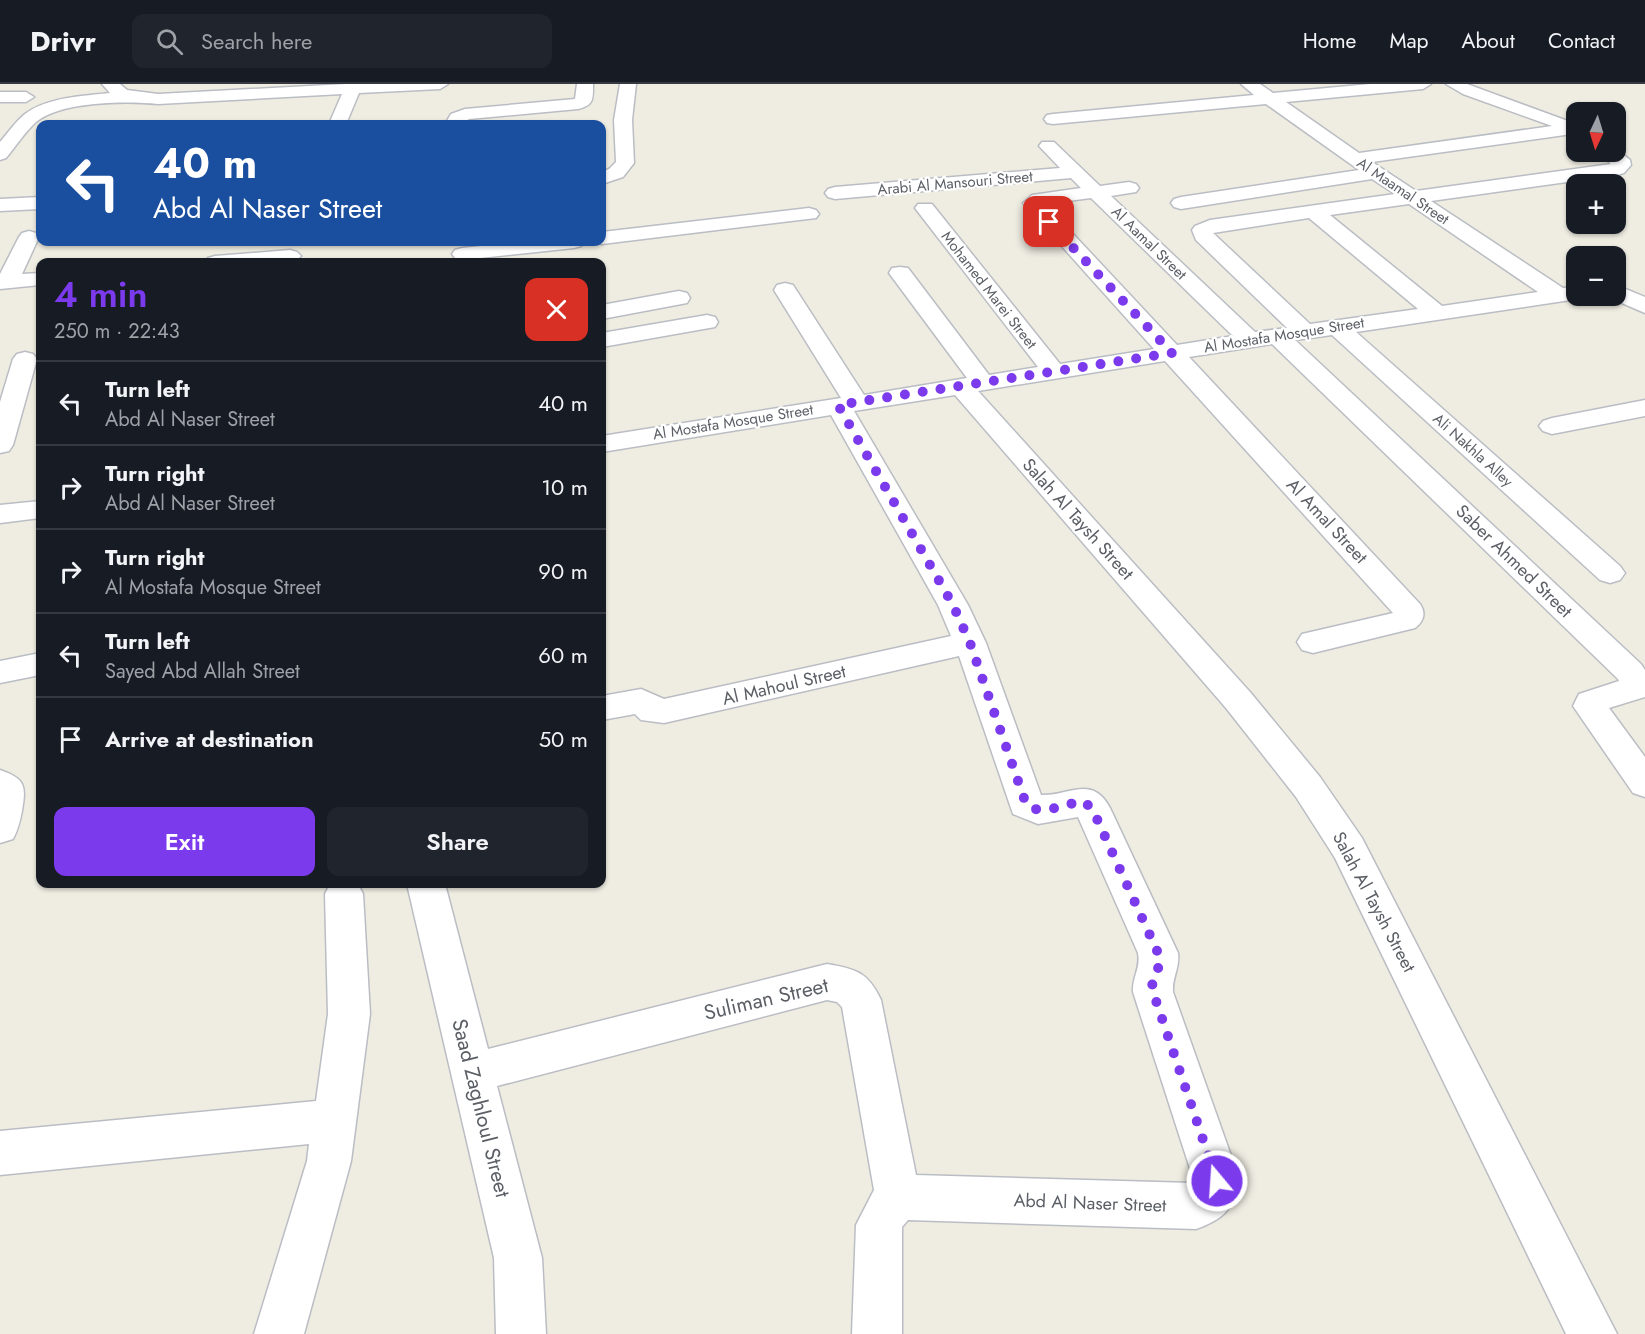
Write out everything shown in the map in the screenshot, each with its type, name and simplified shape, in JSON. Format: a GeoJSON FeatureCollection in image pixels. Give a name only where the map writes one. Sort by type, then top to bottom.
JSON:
{"type":"FeatureCollection","features":[{"type":"Feature","properties":{"kind":"street"},"geometry":{"type":"LineString","coordinates":[[110,84],[117,92],[158,99],[440,84]]}},
{"type":"Feature","properties":{"kind":"street"},"geometry":{"type":"LineString","coordinates":[[456,120],[465,114],[578,104],[585,101],[585,84]]}},
{"type":"Feature","properties":{"kind":"street"},"geometry":{"type":"LineString","coordinates":[[606,177],[616,173],[625,163],[623,120],[628,84]]}},
{"type":"Feature","properties":{"kind":"street","name":"Al Maamal Street"},"geometry":{"type":"LineString","coordinates":[[1250,84],[1412,197],[1566,293]]}},
{"type":"Feature","properties":{"kind":"street"},"geometry":{"type":"LineString","coordinates":[[1053,118],[1423,84]]}},
{"type":"Feature","properties":{"kind":"street"},"geometry":{"type":"LineString","coordinates":[[1454,84],[1473,94],[1526,110],[1566,127]]}},
{"type":"Feature","properties":{"kind":"street"},"geometry":{"type":"LineString","coordinates":[[340,120],[352,89]]}},
{"type":"Feature","properties":{"kind":"street"},"geometry":{"type":"LineString","coordinates":[[0,154],[31,118],[39,113],[65,106],[130,96]]}},
{"type":"Feature","properties":{"kind":"street"},"geometry":{"type":"LineString","coordinates":[[0,98],[26,97]]}},
{"type":"Feature","properties":{"kind":"street"},"geometry":{"type":"LineString","coordinates":[[1355,159],[1566,131]]}},
{"type":"Feature","properties":{"kind":"street","name":"Al Aamal Street"},"geometry":{"type":"LineString","coordinates":[[1048,146],[1096,192],[1278,336]]}},
{"type":"Feature","properties":{"kind":"street"},"geometry":{"type":"LineString","coordinates":[[1278,336],[1202,230],[1210,226],[1617,169],[1622,165],[1621,162]]}},
{"type":"Feature","properties":{"kind":"street","name":"Arabi Al Mansouri Street"},"geometry":{"type":"LineString","coordinates":[[835,193],[1075,172]]}},
{"type":"Feature","properties":{"kind":"street"},"geometry":{"type":"LineString","coordinates":[[1182,203],[1376,173]]}},
{"type":"Feature","properties":{"kind":"street"},"geometry":{"type":"LineString","coordinates":[[1129,189],[1039,199],[1033,203],[1172,353]]}},
{"type":"Feature","properties":{"kind":"street"},"geometry":{"type":"LineString","coordinates":[[0,205],[36,203]]}},
{"type":"Feature","properties":{"kind":"street","name":"Mohamed Marei Street"},"geometry":{"type":"LineString","coordinates":[[925,208],[1053,372]]}},
{"type":"Feature","properties":{"kind":"street"},"geometry":{"type":"LineString","coordinates":[[1313,211],[1437,312]]}},
{"type":"Feature","properties":{"kind":"street"},"geometry":{"type":"LineString","coordinates":[[606,238],[808,214]]}},
{"type":"Feature","properties":{"kind":"street"},"geometry":{"type":"LineString","coordinates":[[4,282],[29,237]]}},
{"type":"Feature","properties":{"kind":"street"},"geometry":{"type":"LineString","coordinates":[[464,253],[534,246]]}},
{"type":"Feature","properties":{"kind":"street"},"geometry":{"type":"LineString","coordinates":[[249,258],[291,253]]}},
{"type":"Feature","properties":{"kind":"street","name":"Salah Al Taysh Street"},"geometry":{"type":"LineString","coordinates":[[900,273],[971,384],[1238,700],[1308,787],[1349,849],[1592,1334]]}},
{"type":"Feature","properties":{"kind":"street"},"geometry":{"type":"LineString","coordinates":[[4,282],[36,279]]}},
{"type":"Feature","properties":{"kind":"street","name":"Abd Al Naser Street"},"geometry":{"type":"LineString","coordinates":[[785,290],[953,605],[970,643],[1026,804],[1039,810],[1082,801],[1092,808],[1097,818],[1158,953],[1160,964],[1152,981],[1153,992],[1217,1181],[1214,1193],[1206,1203],[1196,1206],[898,1197]]}},
{"type":"Feature","properties":{"kind":"street","name":"Al Mostafa Mosque Street"},"geometry":{"type":"LineString","coordinates":[[606,443],[1278,336],[1566,294]]}},
{"type":"Feature","properties":{"kind":"street"},"geometry":{"type":"LineString","coordinates":[[606,311],[679,298]]}},
{"type":"Feature","properties":{"kind":"street"},"geometry":{"type":"LineString","coordinates":[[606,339],[707,322]]}},
{"type":"Feature","properties":{"kind":"street","name":"Ali Nakhla Alley"},"geometry":{"type":"LineString","coordinates":[[1337,327],[1610,573]]}},
{"type":"Feature","properties":{"kind":"street","name":"Saber Ahmed Street"},"geometry":{"type":"LineString","coordinates":[[1278,336],[1630,672],[1636,688],[1591,702],[1589,706],[1645,783]]}},
{"type":"Feature","properties":{"kind":"street","name":"Al Amal Street"},"geometry":{"type":"LineString","coordinates":[[1172,353],[1409,611],[1408,618],[1404,621],[1312,642]]}},
{"type":"Feature","properties":{"kind":"street"},"geometry":{"type":"LineString","coordinates":[[2,432],[25,359]]}},
{"type":"Feature","properties":{"kind":"street"},"geometry":{"type":"LineString","coordinates":[[1552,426],[1645,408]]}},
{"type":"Feature","properties":{"kind":"street"},"geometry":{"type":"LineString","coordinates":[[0,514],[36,510]]}},
{"type":"Feature","properties":{"kind":"street","name":"Al Mahoul Street"},"geometry":{"type":"LineString","coordinates":[[606,707],[641,701],[653,711],[664,711],[970,643]]}},
{"type":"Feature","properties":{"kind":"street"},"geometry":{"type":"LineString","coordinates":[[0,672],[36,665]]}},
{"type":"Feature","properties":{"kind":"street"},"geometry":{"type":"LineString","coordinates":[[0,784],[8,790],[0,829]]}},
{"type":"Feature","properties":{"kind":"street","name":"Saad Zaghloul Street"},"geometry":{"type":"LineString","coordinates":[[427,888],[518,1258],[521,1334]]}},
{"type":"Feature","properties":{"kind":"street"},"geometry":{"type":"LineString","coordinates":[[279,1334],[328,1161],[335,1120],[349,1014],[344,894]]}},
{"type":"Feature","properties":{"kind":"street","name":"Suliman Street"},"geometry":{"type":"LineString","coordinates":[[472,1073],[827,982],[840,983],[849,986],[861,1000],[898,1197]]}},
{"type":"Feature","properties":{"kind":"street"},"geometry":{"type":"LineString","coordinates":[[0,1153],[335,1120]]}},
{"type":"Feature","properties":{"kind":"street"},"geometry":{"type":"LineString","coordinates":[[877,1334],[879,1225],[886,1211],[898,1197]]}},
{"type":"Feature","properties":{"kind":"route"},"geometry":{"type":"LineString","coordinates":[[1049,222],[1172,353],[838,405],[953,605],[970,643],[1026,804],[1039,810],[1082,801],[1088,803],[1092,808],[1158,953],[1160,964],[1152,981],[1153,992],[1217,1181]]}}]}
